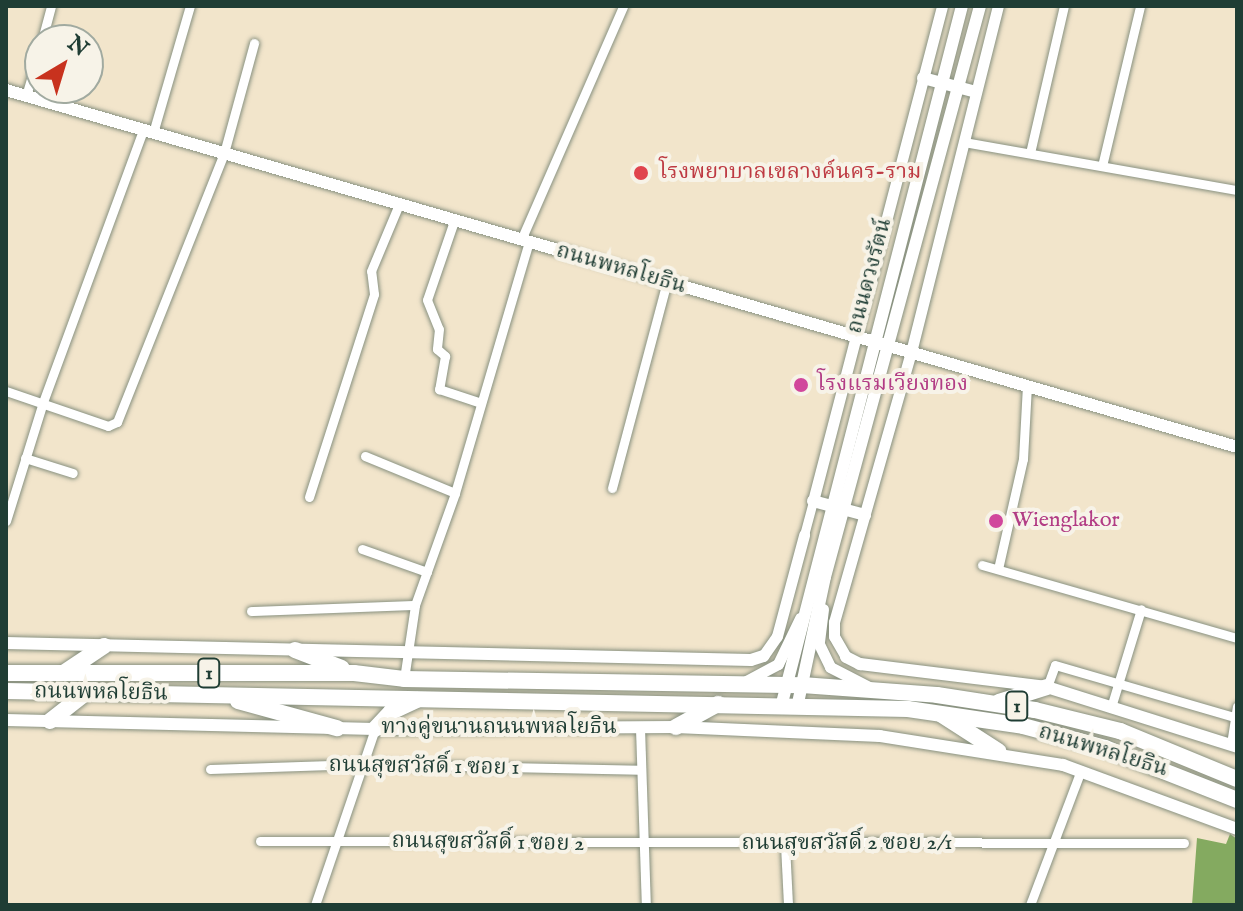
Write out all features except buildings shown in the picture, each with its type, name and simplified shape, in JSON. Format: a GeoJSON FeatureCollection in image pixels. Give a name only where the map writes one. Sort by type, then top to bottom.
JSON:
{"type":"FeatureCollection","features":[{"type":"Feature","properties":{"kind":"highway"},"geometry":{"type":"LineString","coordinates":[[63,673],[104,646]]}},
{"type":"Feature","properties":{"kind":"highway"},"geometry":{"type":"LineString","coordinates":[[295,650],[354,673]]}},
{"type":"Feature","properties":{"kind":"highway","name":"ถนนพหลโยธิน"},"geometry":{"type":"LineString","coordinates":[[6,673],[354,673],[404,679],[784,684],[876,690],[997,703],[1120,731],[1237,779]]}},
{"type":"Feature","properties":{"kind":"highway"},"geometry":{"type":"LineString","coordinates":[[997,703],[1047,687]]}},
{"type":"Feature","properties":{"kind":"highway","name":"ถนนพหลโยธิน"},"geometry":{"type":"LineString","coordinates":[[6,691],[790,703],[937,712],[1023,726],[1105,748],[1237,800]]}},
{"type":"Feature","properties":{"kind":"highway"},"geometry":{"type":"LineString","coordinates":[[50,721],[87,692]]}},
{"type":"Feature","properties":{"kind":"highway"},"geometry":{"type":"LineString","coordinates":[[216,695],[337,728]]}},
{"type":"Feature","properties":{"kind":"highway"},"geometry":{"type":"LineString","coordinates":[[375,729],[391,712],[422,698]]}},
{"type":"Feature","properties":{"kind":"highway"},"geometry":{"type":"LineString","coordinates":[[676,727],[720,703]]}},
{"type":"Feature","properties":{"kind":"highway"},"geometry":{"type":"LineString","coordinates":[[937,712],[997,751]]}},
{"type":"Feature","properties":{"kind":"main road"},"geometry":{"type":"LineString","coordinates":[[790,703],[784,684],[962,6]]}},
{"type":"Feature","properties":{"kind":"main road"},"geometry":{"type":"LineString","coordinates":[[790,703],[802,685],[825,577],[847,510],[980,6]]}},
{"type":"Feature","properties":{"kind":"main road"},"geometry":{"type":"LineString","coordinates":[[923,78],[976,92]]}},
{"type":"Feature","properties":{"kind":"main road","name":"ถนนพหลโยธิน"},"geometry":{"type":"LineString","coordinates":[[53,104],[1237,447]]}},
{"type":"Feature","properties":{"kind":"main road"},"geometry":{"type":"LineString","coordinates":[[813,501],[865,515]]}},
{"type":"Feature","properties":{"kind":"main road","name":"1"},"geometry":{"type":"LineString","coordinates":[[6,643],[751,660],[763,656]]}},
{"type":"Feature","properties":{"kind":"main road","name":"1"},"geometry":{"type":"LineString","coordinates":[[846,657],[860,664],[1047,687],[1112,704],[1234,746]]}},
{"type":"Feature","properties":{"kind":"main road","name":"ทางคู่ขนานถนนพหลโยธิน"},"geometry":{"type":"LineString","coordinates":[[6,720],[375,729],[676,727],[880,736],[997,751],[1081,770],[1237,829]]}},
{"type":"Feature","properties":{"kind":"street"},"geometry":{"type":"LineString","coordinates":[[6,521],[43,402],[148,132],[190,6]]}},
{"type":"Feature","properties":{"kind":"street"},"geometry":{"type":"LineString","coordinates":[[404,679],[404,653],[415,605],[455,493],[525,241],[623,6]]}},
{"type":"Feature","properties":{"kind":"street","name":"ถนนดวงรัตน์"},"geometry":{"type":"LineString","coordinates":[[813,501],[942,6]]}},
{"type":"Feature","properties":{"kind":"street"},"geometry":{"type":"LineString","coordinates":[[846,657],[834,636],[834,622],[911,352],[998,6]]}},
{"type":"Feature","properties":{"kind":"street"},"geometry":{"type":"LineString","coordinates":[[1030,153],[1064,6]]}},
{"type":"Feature","properties":{"kind":"street"},"geometry":{"type":"LineString","coordinates":[[1102,166],[1140,6]]}},
{"type":"Feature","properties":{"kind":"street"},"geometry":{"type":"LineString","coordinates":[[6,391],[108,426],[117,422],[224,153],[254,43]]}},
{"type":"Feature","properties":{"kind":"street"},"geometry":{"type":"LineString","coordinates":[[964,142],[1237,190]]}},
{"type":"Feature","properties":{"kind":"street"},"geometry":{"type":"LineString","coordinates":[[309,497],[374,294],[371,271],[399,204]]}},
{"type":"Feature","properties":{"kind":"street"},"geometry":{"type":"LineString","coordinates":[[454,221],[427,300],[439,329],[437,349],[445,356],[439,389],[481,403]]}},
{"type":"Feature","properties":{"kind":"street"},"geometry":{"type":"LineString","coordinates":[[612,488],[667,282]]}},
{"type":"Feature","properties":{"kind":"street"},"geometry":{"type":"LineString","coordinates":[[998,569],[1023,459],[1027,386]]}},
{"type":"Feature","properties":{"kind":"street"},"geometry":{"type":"LineString","coordinates":[[365,456],[455,493]]}},
{"type":"Feature","properties":{"kind":"street"},"geometry":{"type":"LineString","coordinates":[[25,458],[73,473]]}},
{"type":"Feature","properties":{"kind":"street"},"geometry":{"type":"LineString","coordinates":[[763,656],[777,636],[813,501]]}},
{"type":"Feature","properties":{"kind":"street"},"geometry":{"type":"LineString","coordinates":[[362,549],[427,572]]}},
{"type":"Feature","properties":{"kind":"street"},"geometry":{"type":"LineString","coordinates":[[982,565],[1237,638]]}},
{"type":"Feature","properties":{"kind":"street"},"geometry":{"type":"LineString","coordinates":[[825,577],[819,644],[824,656],[840,674],[876,690]]}},
{"type":"Feature","properties":{"kind":"street"},"geometry":{"type":"LineString","coordinates":[[251,611],[415,605]]}},
{"type":"Feature","properties":{"kind":"street"},"geometry":{"type":"LineString","coordinates":[[1112,704],[1141,609]]}},
{"type":"Feature","properties":{"kind":"street"},"geometry":{"type":"LineString","coordinates":[[738,684],[778,664],[803,611]]}},
{"type":"Feature","properties":{"kind":"street"},"geometry":{"type":"LineString","coordinates":[[1047,687],[1055,665],[1236,718]]}},
{"type":"Feature","properties":{"kind":"street"},"geometry":{"type":"LineString","coordinates":[[1234,746],[1237,706]]}},
{"type":"Feature","properties":{"kind":"street"},"geometry":{"type":"LineString","coordinates":[[640,728],[641,845],[646,905]]}},
{"type":"Feature","properties":{"kind":"street"},"geometry":{"type":"LineString","coordinates":[[315,905],[375,729]]}},
{"type":"Feature","properties":{"kind":"street","name":"ถนนสุขสวัสดิ์ 1 ซอย 1"},"geometry":{"type":"LineString","coordinates":[[210,769],[361,764],[639,770]]}},
{"type":"Feature","properties":{"kind":"street"},"geometry":{"type":"LineString","coordinates":[[1030,905],[1081,770]]}},
{"type":"Feature","properties":{"kind":"street","name":"ถนนสุขสวัสดิ์ 1 ซอย 2"},"geometry":{"type":"LineString","coordinates":[[260,841],[641,845]]}},
{"type":"Feature","properties":{"kind":"street","name":"ถนนสุขสวัสดิ์ 2 ซอย 2/1"},"geometry":{"type":"LineString","coordinates":[[641,845],[1184,843]]}},
{"type":"Feature","properties":{"kind":"street"},"geometry":{"type":"LineString","coordinates":[[785,845],[788,905]]}},
{"type":"Feature","properties":{"kind":"green space"},"geometry":{"type":"Polygon","coordinates":[[[1230,834],[1237,839],[1237,905],[1192,905],[1197,838],[1226,844],[1230,834]]]}},
{"type":"Feature","properties":{"kind":"place","name":"โรงพยาบาลเขลางค์นคร-ราม"},"geometry":{"type":"Point","coordinates":[641,173]}},
{"type":"Feature","properties":{"kind":"place","name":"โรงแรมเวียงทอง"},"geometry":{"type":"Point","coordinates":[801,385]}},
{"type":"Feature","properties":{"kind":"place","name":"Wienglakor"},"geometry":{"type":"Point","coordinates":[996,521]}}]}
